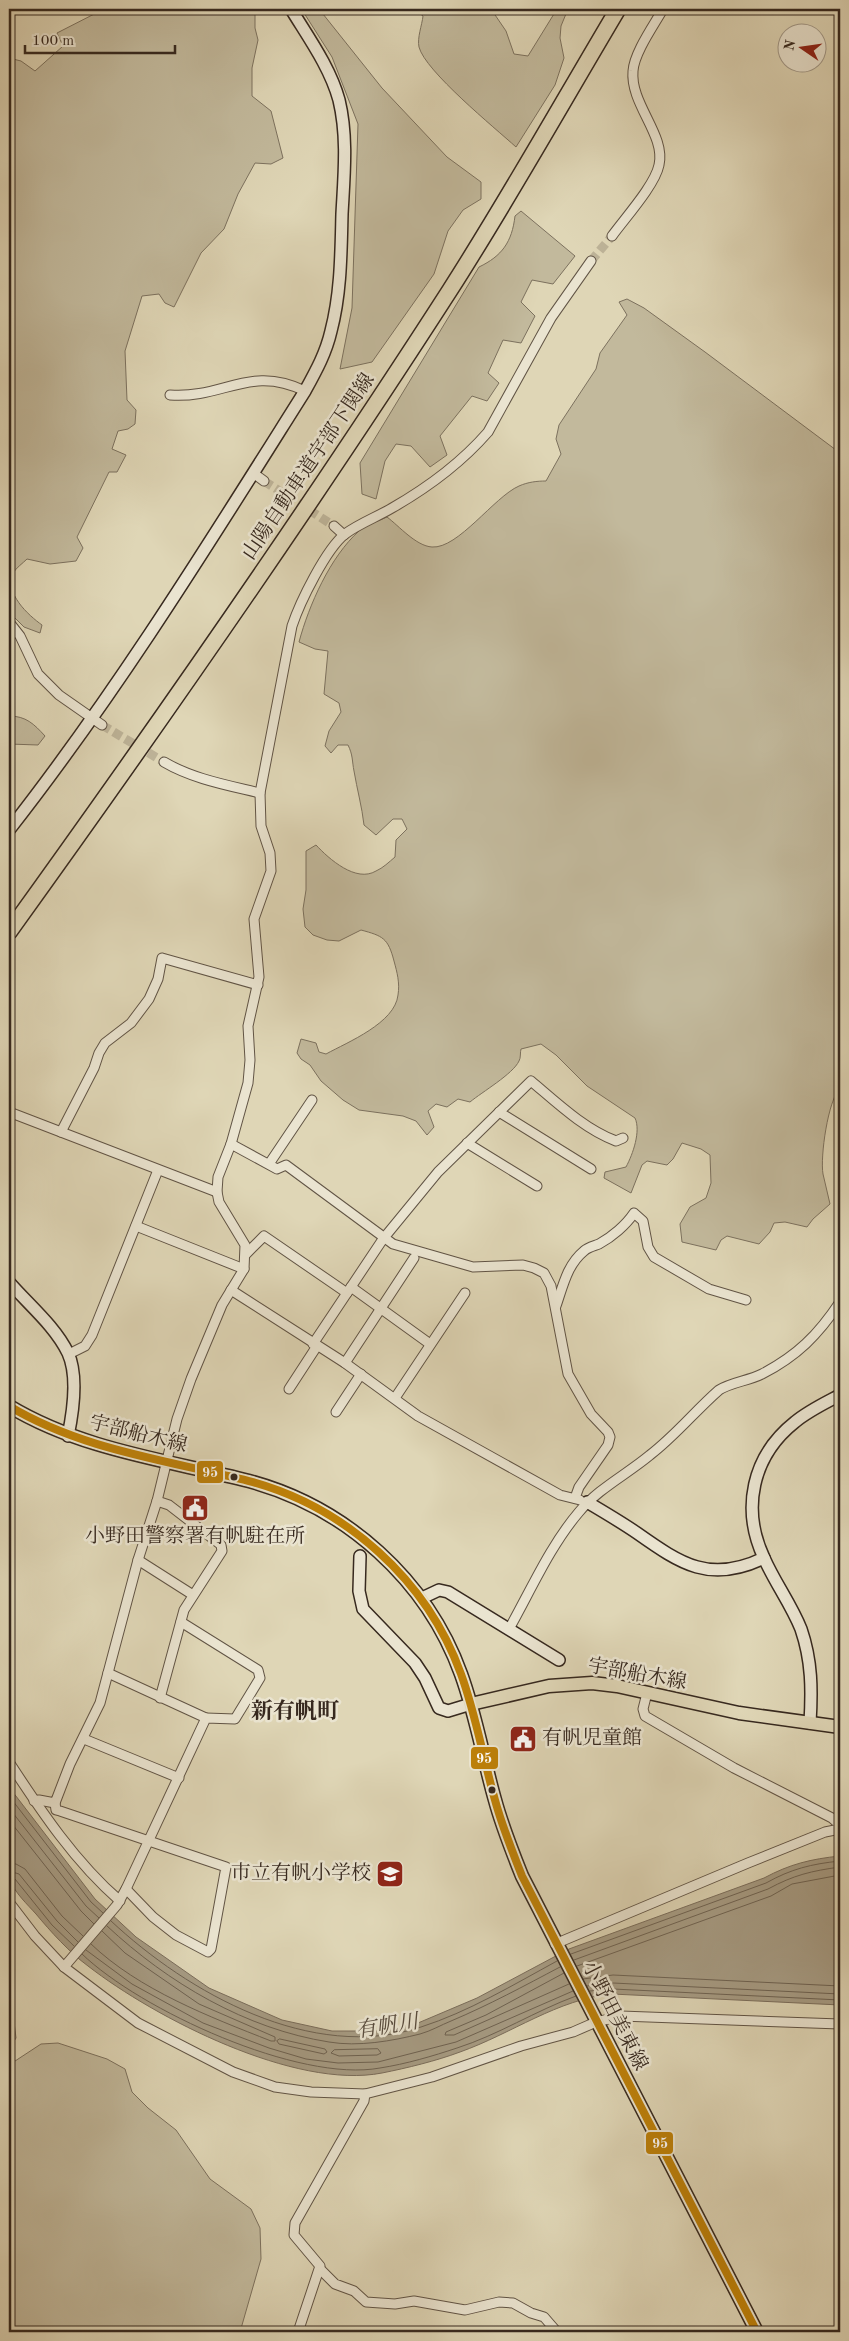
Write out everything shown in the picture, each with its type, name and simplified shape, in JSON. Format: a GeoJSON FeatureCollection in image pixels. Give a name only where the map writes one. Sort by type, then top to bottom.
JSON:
{"type":"FeatureCollection","features":[{"type":"Feature","properties":{"kind":"highway","name":"山陽自動車道宇部下関線"},"geometry":{"type":"LineString","coordinates":[[9,932],[215,643],[291,531],[451,288],[618,9]]}},
{"type":"Feature","properties":{"kind":"main road","name":"宇部船木線"},"geometry":{"type":"LineString","coordinates":[[9,1406],[68,1436],[252,1482],[315,1507],[356,1533],[372,1546],[422,1598],[453,1652],[471,1704],[549,1686],[592,1683],[647,1693],[739,1714],[840,1727]]}},
{"type":"Feature","properties":{"kind":"main road","name":"小野田美東線"},"geometry":{"type":"LineString","coordinates":[[471,1704],[495,1801],[506,1837],[522,1876],[555,1944],[757,2332]]}},
{"type":"Feature","properties":{"kind":"street"},"geometry":{"type":"LineString","coordinates":[[9,830],[91,719],[253,474],[305,391],[322,360],[338,294],[345,145],[340,106],[332,80],[291,9]]}},
{"type":"Feature","properties":{"kind":"street"},"geometry":{"type":"LineString","coordinates":[[612,236],[653,179],[659,167],[659,147],[635,95],[633,74],[636,59],[662,9]]}},
{"type":"Feature","properties":{"kind":"street"},"geometry":{"type":"LineString","coordinates":[[126,1890],[176,1935],[208,1952],[212,1949],[226,1867],[60,1812],[56,1810],[55,1803],[70,1764],[84,1739],[100,1703],[138,1560],[157,1501],[178,1419],[191,1379],[209,1332],[244,1269],[245,1245],[220,1202],[217,1192],[218,1177],[231,1144],[235,1122],[248,1083],[250,1060],[248,1026],[258,985],[254,920],[271,871],[270,853],[261,826],[260,793],[292,626],[298,608],[316,576],[332,549],[344,534],[418,493],[476,446],[499,414],[551,318],[591,261]]}},
{"type":"Feature","properties":{"kind":"street"},"geometry":{"type":"LineString","coordinates":[[170,395],[187,397],[203,394],[248,380],[273,380],[289,383],[305,391]]}},
{"type":"Feature","properties":{"kind":"street"},"geometry":{"type":"LineString","coordinates":[[253,474],[264,480]]}},
{"type":"Feature","properties":{"kind":"street"},"geometry":{"type":"LineString","coordinates":[[334,526],[344,534]]}},
{"type":"Feature","properties":{"kind":"street"},"geometry":{"type":"LineString","coordinates":[[9,622],[20,636],[38,674],[59,696],[102,725]]}},
{"type":"Feature","properties":{"kind":"street"},"geometry":{"type":"LineString","coordinates":[[164,762],[206,780],[260,793]]}},
{"type":"Feature","properties":{"kind":"street"},"geometry":{"type":"LineString","coordinates":[[61,1132],[105,1043],[131,1023],[149,999],[158,979],[162,958],[258,985]]}},
{"type":"Feature","properties":{"kind":"street"},"geometry":{"type":"LineString","coordinates":[[289,1389],[349,1290],[383,1239],[438,1172],[531,1081],[569,1113],[607,1138],[616,1141],[623,1138]]}},
{"type":"Feature","properties":{"kind":"street"},"geometry":{"type":"LineString","coordinates":[[269,1164],[312,1100]]}},
{"type":"Feature","properties":{"kind":"street"},"geometry":{"type":"LineString","coordinates":[[9,1112],[217,1192]]}},
{"type":"Feature","properties":{"kind":"street"},"geometry":{"type":"LineString","coordinates":[[499,1112],[591,1169]]}},
{"type":"Feature","properties":{"kind":"street"},"geometry":{"type":"LineString","coordinates":[[467,1143],[537,1186]]}},
{"type":"Feature","properties":{"kind":"street"},"geometry":{"type":"LineString","coordinates":[[231,1144],[277,1169],[286,1166],[353,1213],[383,1239],[408,1249],[473,1267],[489,1268],[502,1265],[534,1268],[544,1273],[556,1307],[568,1374],[591,1414],[608,1432],[610,1437],[608,1445],[579,1487],[575,1498]]}},
{"type":"Feature","properties":{"kind":"street"},"geometry":{"type":"LineString","coordinates":[[69,1354],[85,1346],[92,1335],[158,1170]]}},
{"type":"Feature","properties":{"kind":"street"},"geometry":{"type":"LineString","coordinates":[[556,1307],[566,1273],[585,1250],[599,1244],[625,1225],[634,1213],[643,1221],[648,1247],[654,1257],[709,1289],[746,1300]]}},
{"type":"Feature","properties":{"kind":"street"},"geometry":{"type":"LineString","coordinates":[[136,1226],[244,1269]]}},
{"type":"Feature","properties":{"kind":"street"},"geometry":{"type":"LineString","coordinates":[[246,1254],[264,1236],[380,1309],[430,1344]]}},
{"type":"Feature","properties":{"kind":"street"},"geometry":{"type":"LineString","coordinates":[[345,1363],[414,1258]]}},
{"type":"Feature","properties":{"kind":"street"},"geometry":{"type":"LineString","coordinates":[[9,1282],[61,1340],[69,1354],[74,1401],[68,1436]]}},
{"type":"Feature","properties":{"kind":"street"},"geometry":{"type":"LineString","coordinates":[[231,1290],[345,1363],[418,1416],[560,1496],[587,1502],[678,1561],[710,1571],[730,1570],[764,1558]]}},
{"type":"Feature","properties":{"kind":"street"},"geometry":{"type":"LineString","coordinates":[[395,1398],[465,1293]]}},
{"type":"Feature","properties":{"kind":"street"},"geometry":{"type":"LineString","coordinates":[[509,1629],[561,1536],[587,1502],[600,1490],[634,1468],[664,1444],[719,1390],[729,1384],[762,1374],[802,1350],[825,1324],[840,1302]]}},
{"type":"Feature","properties":{"kind":"street"},"geometry":{"type":"LineString","coordinates":[[336,1412],[361,1374]]}},
{"type":"Feature","properties":{"kind":"street"},"geometry":{"type":"LineString","coordinates":[[810,1723],[812,1684],[806,1648],[795,1616],[764,1558],[754,1529],[751,1503],[755,1479],[764,1457],[778,1437],[797,1420],[840,1394]]}},
{"type":"Feature","properties":{"kind":"street"},"geometry":{"type":"LineString","coordinates":[[157,1501],[169,1505],[221,1545],[222,1551],[184,1610],[160,1698]]}},
{"type":"Feature","properties":{"kind":"street"},"geometry":{"type":"LineString","coordinates":[[360,1556],[360,1600],[369,1618],[415,1663],[425,1678],[439,1708],[448,1711],[471,1704]]}},
{"type":"Feature","properties":{"kind":"street"},"geometry":{"type":"LineString","coordinates":[[138,1560],[193,1595]]}},
{"type":"Feature","properties":{"kind":"street"},"geometry":{"type":"LineString","coordinates":[[422,1598],[435,1591],[443,1590],[559,1660]]}},
{"type":"Feature","properties":{"kind":"street"},"geometry":{"type":"LineString","coordinates":[[108,1673],[206,1718],[235,1718],[260,1678],[258,1670],[181,1622]]}},
{"type":"Feature","properties":{"kind":"street"},"geometry":{"type":"LineString","coordinates":[[647,1693],[643,1709],[645,1716],[734,1768],[832,1818],[840,1824]]}},
{"type":"Feature","properties":{"kind":"street"},"geometry":{"type":"LineString","coordinates":[[66,1965],[118,1903],[126,1890],[206,1718]]}},
{"type":"Feature","properties":{"kind":"street"},"geometry":{"type":"LineString","coordinates":[[84,1739],[179,1778]]}},
{"type":"Feature","properties":{"kind":"street"},"geometry":{"type":"LineString","coordinates":[[9,1762],[34,1801],[100,1884],[118,1903]]}},
{"type":"Feature","properties":{"kind":"street"},"geometry":{"type":"LineString","coordinates":[[34,1801],[55,1803]]}},
{"type":"Feature","properties":{"kind":"street"},"geometry":{"type":"LineString","coordinates":[[555,1944],[825,1832],[840,1829]]}},
{"type":"Feature","properties":{"kind":"street"},"geometry":{"type":"LineString","coordinates":[[9,1902],[36,1936],[66,1965],[138,2023],[233,2072],[275,2087],[311,2092],[365,2094],[440,2074],[536,2041],[573,2032],[595,2020],[621,2016],[840,2024]]}},
{"type":"Feature","properties":{"kind":"street"},"geometry":{"type":"LineString","coordinates":[[365,2094],[364,2101],[295,2223],[294,2236],[320,2266],[320,2269],[335,2284],[354,2291],[366,2302],[395,2304],[414,2301],[465,2310],[499,2302],[513,2303],[531,2313],[544,2317],[557,2332]]}},
{"type":"Feature","properties":{"kind":"street"},"geometry":{"type":"LineString","coordinates":[[298,2332],[320,2269]]}},
{"type":"Feature","properties":{"kind":"shaded area"},"geometry":{"type":"Polygon","coordinates":[[[104,9],[255,9],[255,28],[258,40],[252,68],[252,96],[271,111],[283,158],[271,164],[255,163],[238,194],[224,229],[201,253],[174,307],[165,303],[159,294],[142,296],[125,351],[127,400],[136,410],[135,424],[128,429],[118,431],[112,449],[126,455],[117,472],[109,472],[77,537],[83,548],[76,561],[50,564],[27,559],[13,573],[11,581],[15,596],[24,609],[42,625],[40,633],[24,627],[9,612],[9,261],[11,248],[9,246],[9,58],[21,61],[35,71],[63,46],[57,33],[104,9]]]}},
{"type":"Feature","properties":{"kind":"shaded area"},"geometry":{"type":"Polygon","coordinates":[[[306,9],[319,9],[382,88],[447,157],[481,182],[481,199],[463,210],[448,231],[434,274],[372,362],[340,369],[352,308],[358,124],[332,57],[304,13],[306,9]]]}},
{"type":"Feature","properties":{"kind":"shaded area"},"geometry":{"type":"Polygon","coordinates":[[[414,9],[491,9],[506,31],[514,54],[528,56],[557,9],[568,9],[561,26],[560,38],[564,58],[555,85],[516,147],[462,99],[424,57],[419,47],[423,16],[414,9]]]}},
{"type":"Feature","properties":{"kind":"shaded area"},"geometry":{"type":"Polygon","coordinates":[[[521,211],[575,256],[553,284],[532,280],[521,302],[535,316],[521,343],[503,340],[488,373],[499,383],[487,401],[472,396],[440,436],[447,455],[430,467],[411,446],[396,444],[385,461],[376,499],[362,494],[360,463],[479,267],[500,253],[508,241],[515,216],[521,211]]]}},
{"type":"Feature","properties":{"kind":"shaded area"},"geometry":{"type":"Polygon","coordinates":[[[627,299],[644,308],[705,352],[840,453],[840,1088],[832,1104],[826,1129],[822,1166],[830,1204],[807,1227],[785,1222],[774,1223],[770,1232],[759,1244],[727,1236],[721,1240],[716,1250],[682,1242],[680,1224],[690,1207],[706,1198],[711,1183],[710,1155],[701,1149],[682,1143],[673,1159],[667,1165],[647,1161],[642,1165],[631,1193],[604,1178],[605,1172],[626,1167],[634,1149],[637,1136],[635,1118],[587,1086],[556,1055],[541,1044],[521,1049],[520,1060],[516,1066],[497,1083],[470,1102],[458,1099],[447,1107],[436,1104],[428,1111],[434,1127],[427,1135],[416,1121],[403,1116],[359,1110],[343,1100],[321,1081],[310,1065],[301,1059],[297,1053],[301,1039],[316,1043],[319,1052],[326,1054],[358,1037],[380,1023],[389,1014],[395,1005],[399,991],[392,953],[387,943],[380,936],[361,930],[339,941],[327,940],[313,935],[305,927],[303,909],[306,890],[306,851],[316,845],[343,868],[360,874],[368,874],[381,868],[395,857],[396,840],[407,829],[402,819],[393,819],[376,835],[364,825],[352,755],[348,745],[338,745],[331,753],[325,746],[329,731],[341,712],[339,703],[324,694],[328,651],[315,649],[299,642],[315,597],[339,554],[359,531],[369,525],[387,517],[420,543],[432,547],[442,545],[453,540],[509,492],[519,486],[546,481],[561,454],[556,439],[559,425],[596,369],[600,353],[627,315],[619,302],[627,299]]]}},
{"type":"Feature","properties":{"kind":"shaded area"},"geometry":{"type":"Polygon","coordinates":[[[9,716],[20,717],[29,722],[45,736],[38,745],[9,744],[9,716]]]}},
{"type":"Feature","properties":{"kind":"shaded area"},"geometry":{"type":"Polygon","coordinates":[[[9,2013],[14,2022],[16,2038],[9,2049],[9,2013]]]}},
{"type":"Feature","properties":{"kind":"shaded area"},"geometry":{"type":"Polygon","coordinates":[[[58,2043],[107,2059],[125,2069],[132,2092],[148,2108],[176,2130],[210,2179],[251,2209],[260,2228],[261,2259],[240,2332],[9,2332],[9,2068],[12,2063],[41,2044],[58,2043]]]}},
{"type":"Feature","properties":{"kind":"water"},"geometry":{"type":"Polygon","coordinates":[[[9,1787],[95,1899],[136,1937],[209,1988],[282,2020],[332,2031],[379,2031],[418,2023],[477,1998],[569,1949],[792,1866],[840,1856],[840,2005],[612,1994],[592,1997],[573,2003],[479,2045],[421,2064],[382,2073],[347,2075],[309,2071],[268,2060],[188,2027],[116,1986],[74,1954],[22,1898],[10,1880],[7,1851],[9,1787]]]}},
{"type":"Feature","properties":{"kind":"tunnel"},"geometry":{"type":"LineString","coordinates":[[591,261],[612,236]]}},
{"type":"Feature","properties":{"kind":"tunnel"},"geometry":{"type":"LineString","coordinates":[[264,481],[334,526]]}},
{"type":"Feature","properties":{"kind":"tunnel"},"geometry":{"type":"LineString","coordinates":[[102,725],[164,762]]}},
{"type":"Feature","properties":{"kind":"transit line","name":"95"},"geometry":{"type":"LineString","coordinates":[[9,1406],[37,1421],[95,1444],[249,1481],[285,1493],[318,1509],[350,1529],[379,1552],[405,1578],[427,1608],[446,1640],[461,1674],[471,1705],[498,1810],[522,1876],[757,2332]]}},
{"type":"Feature","properties":{"kind":"place","name":"小野田警察署有帆駐在所"},"geometry":{"type":"Point","coordinates":[195,1508]}},
{"type":"Feature","properties":{"kind":"place","name":"有帆児童館"},"geometry":{"type":"Point","coordinates":[523,1739]}},
{"type":"Feature","properties":{"kind":"place","name":"市立有帆小学校"},"geometry":{"type":"Point","coordinates":[390,1874]}},
{"type":"Feature","properties":{"kind":"district","name":"新有帆町"},"geometry":{"type":"Point","coordinates":[295,1712]}},
{"type":"Feature","properties":{"kind":"water label","name":"有帆川"},"geometry":{"type":"Point","coordinates":[387,2027]}}]}
